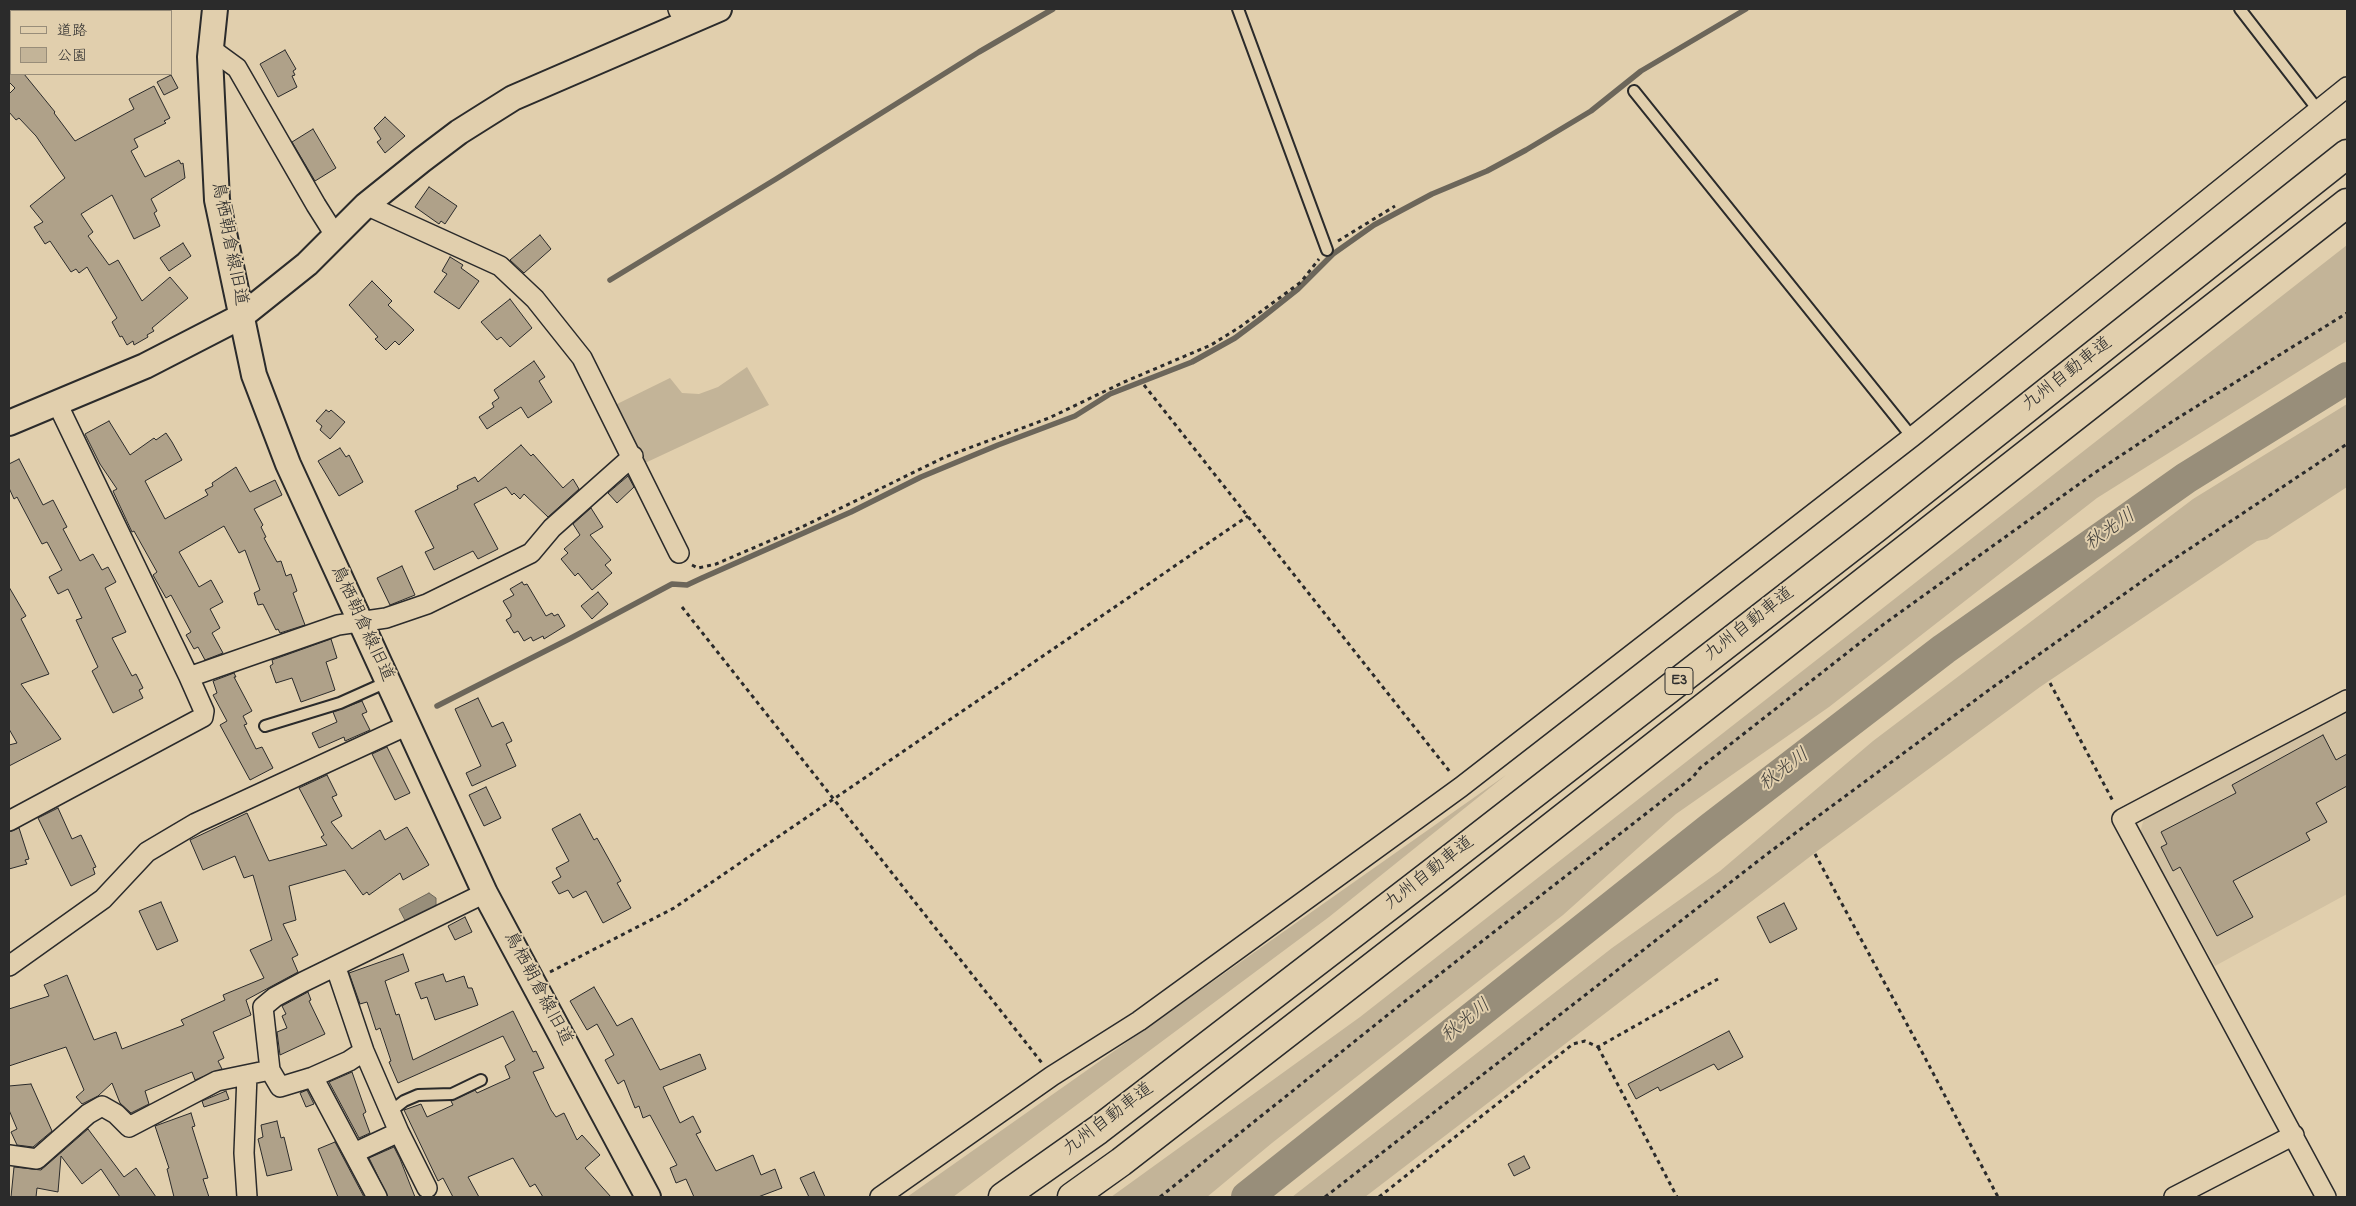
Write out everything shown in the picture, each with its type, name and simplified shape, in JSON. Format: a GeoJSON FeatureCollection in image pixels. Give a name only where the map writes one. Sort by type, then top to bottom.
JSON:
{"type":"FeatureCollection","features":[{"type":"Feature","properties":{"kind":"highway","name":"九州自動車道"},"geometry":{"type":"LineString","coordinates":[[1003,1197],[1098,1130],[1455,855],[1876,528],[2347,154]]}},
{"type":"Feature","properties":{"kind":"highway","name":"E3"},"geometry":{"type":"LineString","coordinates":[[1072,1197],[1121,1162],[1464,896],[2347,203]]}},
{"type":"Feature","properties":{"kind":"street","name":"鳥栖朝倉線旧道"},"geometry":{"type":"LineString","coordinates":[[215,9],[211,48],[212,125],[216,200],[254,375],[288,464],[485,892],[648,1197]]}},
{"type":"Feature","properties":{"kind":"street"},"geometry":{"type":"LineString","coordinates":[[9,423],[145,366],[242,316],[307,264],[366,205],[459,132],[513,98],[681,16],[719,9]]}},
{"type":"Feature","properties":{"kind":"street"},"geometry":{"type":"LineString","coordinates":[[211,48],[237,68],[311,197],[336,235]]}},
{"type":"Feature","properties":{"kind":"street"},"geometry":{"type":"LineString","coordinates":[[880,1197],[1052,1076],[1139,1021],[1461,787],[1912,437],[2347,87]]}},
{"type":"Feature","properties":{"kind":"street"},"geometry":{"type":"LineString","coordinates":[[366,205],[500,266],[535,299],[582,358],[633,456],[679,553]]}},
{"type":"Feature","properties":{"kind":"street"},"geometry":{"type":"LineString","coordinates":[[9,821],[203,717],[204,711],[57,403]]}},
{"type":"Feature","properties":{"kind":"street"},"geometry":{"type":"LineString","coordinates":[[189,677],[338,625],[386,618],[427,604],[531,553],[552,528],[633,456]]}},
{"type":"Feature","properties":{"kind":"street"},"geometry":{"type":"LineString","coordinates":[[2326,1197],[2122,819],[2347,700]]}},
{"type":"Feature","properties":{"kind":"street"},"geometry":{"type":"LineString","coordinates":[[9,966],[103,899],[147,852],[196,823],[408,726]]}},
{"type":"Feature","properties":{"kind":"street"},"geometry":{"type":"LineString","coordinates":[[364,1051],[349,1062],[313,1077],[280,1087],[270,1070],[263,1007],[275,997],[303,982],[336,968],[485,892]]}},
{"type":"Feature","properties":{"kind":"street"},"geometry":{"type":"LineString","coordinates":[[336,968],[364,1051],[399,1132],[427,1188]]}},
{"type":"Feature","properties":{"kind":"street"},"geometry":{"type":"LineString","coordinates":[[9,1155],[37,1159],[88,1114],[102,1106],[116,1114],[129,1127],[217,1081],[270,1070]]}},
{"type":"Feature","properties":{"kind":"street"},"geometry":{"type":"LineString","coordinates":[[247,1075],[244,1153],[247,1197]]}},
{"type":"Feature","properties":{"kind":"street"},"geometry":{"type":"LineString","coordinates":[[313,1077],[377,1197]]}},
{"type":"Feature","properties":{"kind":"street"},"geometry":{"type":"LineString","coordinates":[[354,1154],[399,1132]]}},
{"type":"Feature","properties":{"kind":"street"},"geometry":{"type":"LineString","coordinates":[[2174,1197],[2294,1135]]}},
{"type":"Feature","properties":{"kind":"lane"},"geometry":{"type":"LineString","coordinates":[[1238,9],[1327,250]]}},
{"type":"Feature","properties":{"kind":"lane"},"geometry":{"type":"LineString","coordinates":[[2240,9],[2318,110]]}},
{"type":"Feature","properties":{"kind":"lane"},"geometry":{"type":"LineString","coordinates":[[1634,92],[1912,437]]}},
{"type":"Feature","properties":{"kind":"lane"},"geometry":{"type":"LineString","coordinates":[[265,726],[340,703],[387,682]]}},
{"type":"Feature","properties":{"kind":"lane"},"geometry":{"type":"LineString","coordinates":[[390,1112],[404,1101],[418,1095],[452,1094],[480,1080]]}},
{"type":"Feature","properties":{"kind":"path"},"geometry":{"type":"LineString","coordinates":[[679,553],[689,564],[698,568],[716,564],[802,527],[945,457],[1049,418],[1124,382],[1203,349],[1240,327],[1301,282],[1327,250],[1395,206]]}},
{"type":"Feature","properties":{"kind":"path"},"geometry":{"type":"LineString","coordinates":[[1160,1197],[1379,1021],[1693,777],[1708,762],[1884,624],[2117,458],[2347,313]]}},
{"type":"Feature","properties":{"kind":"path"},"geometry":{"type":"LineString","coordinates":[[1144,385],[1461,787]]}},
{"type":"Feature","properties":{"kind":"path"},"geometry":{"type":"LineString","coordinates":[[1325,1197],[1767,854],[1977,699],[2168,563],[2347,444]]}},
{"type":"Feature","properties":{"kind":"path"},"geometry":{"type":"LineString","coordinates":[[532,980],[674,908],[1248,516]]}},
{"type":"Feature","properties":{"kind":"path"},"geometry":{"type":"LineString","coordinates":[[682,607],[1052,1076]]}},
{"type":"Feature","properties":{"kind":"path"},"geometry":{"type":"LineString","coordinates":[[2050,683],[2122,819]]}},
{"type":"Feature","properties":{"kind":"path"},"geometry":{"type":"LineString","coordinates":[[1815,854],[1918,1043],[1998,1197]]}},
{"type":"Feature","properties":{"kind":"path"},"geometry":{"type":"LineString","coordinates":[[1598,1047],[1718,979]]}},
{"type":"Feature","properties":{"kind":"path"},"geometry":{"type":"LineString","coordinates":[[1379,1197],[1573,1044],[1585,1041],[1598,1047],[1677,1197]]}},
{"type":"Feature","properties":{"kind":"shaded area"},"geometry":{"type":"Polygon","coordinates":[[[2347,710],[2347,894],[2215,966],[2140,832],[2144,819],[2347,710]]]}},
{"type":"Feature","properties":{"kind":"shaded area"},"geometry":{"type":"Polygon","coordinates":[[[429,893],[436,898],[436,907],[406,922],[399,909],[429,893]]]}},
{"type":"Feature","properties":{"kind":"green space"},"geometry":{"type":"Polygon","coordinates":[[[2347,245],[2347,341],[2097,498],[1829,707],[1676,814],[1563,915],[1272,1143],[1207,1197],[1111,1197],[1360,1017],[2347,245]]]}},
{"type":"Feature","properties":{"kind":"green space"},"geometry":{"type":"Polygon","coordinates":[[[747,367],[769,405],[645,463],[615,405],[670,378],[682,393],[699,394],[718,387],[747,367]]]}},
{"type":"Feature","properties":{"kind":"green space"},"geometry":{"type":"Polygon","coordinates":[[[2347,404],[2347,487],[2267,539],[2257,541],[2040,687],[1820,849],[1365,1197],[1292,1197],[1612,948],[1720,871],[1873,741],[2193,499],[2347,404]]]}},
{"type":"Feature","properties":{"kind":"green space"},"geometry":{"type":"Polygon","coordinates":[[[1506,775],[1329,917],[953,1197],[907,1197],[1506,775]]]}},
{"type":"Feature","properties":{"kind":"building"},"geometry":{"type":"Polygon","coordinates":[[[285,50],[296,69],[293,71],[295,75],[292,76],[297,87],[278,97],[260,64],[285,50]]]}},
{"type":"Feature","properties":{"kind":"building"},"geometry":{"type":"Polygon","coordinates":[[[9,74],[25,75],[55,112],[75,141],[134,109],[129,99],[154,86],[170,118],[164,121],[166,123],[134,139],[138,147],[131,151],[145,177],[179,160],[181,164],[183,163],[185,178],[151,199],[157,211],[154,213],[160,226],[134,239],[112,195],[81,214],[93,232],[88,236],[109,265],[118,260],[142,301],[170,277],[188,298],[152,328],[154,331],[147,335],[148,337],[134,345],[133,341],[127,345],[122,336],[120,337],[112,322],[117,318],[87,267],[79,273],[76,269],[71,272],[50,241],[45,244],[34,227],[43,222],[30,206],[65,178],[36,136],[19,118],[16,120],[9,112],[9,94],[15,88],[9,82],[9,74]]]}},
{"type":"Feature","properties":{"kind":"building"},"geometry":{"type":"Polygon","coordinates":[[[171,75],[178,88],[164,95],[157,82],[171,75]]]}},
{"type":"Feature","properties":{"kind":"building"},"geometry":{"type":"Polygon","coordinates":[[[385,117],[405,136],[385,153],[377,142],[381,139],[374,128],[385,117]]]}},
{"type":"Feature","properties":{"kind":"building"},"geometry":{"type":"Polygon","coordinates":[[[313,129],[336,168],[315,181],[292,142],[313,129]]]}},
{"type":"Feature","properties":{"kind":"building"},"geometry":{"type":"Polygon","coordinates":[[[429,187],[457,206],[445,224],[441,221],[439,224],[415,207],[429,187]]]}},
{"type":"Feature","properties":{"kind":"building"},"geometry":{"type":"Polygon","coordinates":[[[540,235],[551,249],[524,273],[510,260],[540,235]]]}},
{"type":"Feature","properties":{"kind":"building"},"geometry":{"type":"Polygon","coordinates":[[[183,243],[191,256],[169,271],[160,258],[183,243]]]}},
{"type":"Feature","properties":{"kind":"building"},"geometry":{"type":"Polygon","coordinates":[[[450,257],[463,265],[461,268],[479,281],[459,309],[434,292],[447,274],[442,271],[450,257]]]}},
{"type":"Feature","properties":{"kind":"building"},"geometry":{"type":"Polygon","coordinates":[[[372,281],[392,301],[388,305],[414,330],[399,345],[395,341],[386,350],[375,339],[378,337],[349,305],[372,281]]]}},
{"type":"Feature","properties":{"kind":"building"},"geometry":{"type":"Polygon","coordinates":[[[510,299],[532,328],[510,347],[501,337],[497,340],[481,322],[510,299]]]}},
{"type":"Feature","properties":{"kind":"building"},"geometry":{"type":"Polygon","coordinates":[[[534,361],[545,377],[539,381],[552,402],[528,418],[521,407],[487,429],[479,417],[494,407],[492,403],[499,398],[494,390],[534,361]]]}},
{"type":"Feature","properties":{"kind":"building"},"geometry":{"type":"Polygon","coordinates":[[[326,410],[329,412],[331,410],[345,422],[330,439],[320,430],[322,426],[316,421],[326,410]]]}},
{"type":"Feature","properties":{"kind":"building"},"geometry":{"type":"Polygon","coordinates":[[[109,421],[130,455],[154,438],[156,440],[166,433],[172,442],[182,460],[145,481],[165,519],[208,495],[205,490],[213,486],[212,483],[236,467],[250,492],[275,480],[282,495],[254,509],[263,525],[261,527],[266,537],[264,538],[277,562],[281,561],[286,576],[291,574],[297,591],[293,593],[305,625],[280,633],[278,629],[276,630],[263,604],[258,605],[254,593],[260,590],[245,550],[239,553],[224,526],[179,552],[199,587],[211,580],[223,602],[210,609],[220,628],[212,633],[223,653],[205,660],[198,647],[194,649],[186,635],[191,632],[171,595],[166,598],[153,575],[157,572],[134,531],[132,532],[113,491],[117,489],[100,464],[85,434],[109,421]]]}},
{"type":"Feature","properties":{"kind":"building"},"geometry":{"type":"Polygon","coordinates":[[[521,445],[531,456],[533,454],[563,488],[573,479],[579,489],[548,517],[524,494],[520,499],[514,493],[512,495],[506,487],[474,504],[498,549],[478,559],[473,551],[434,570],[425,552],[434,548],[415,511],[458,489],[457,486],[475,477],[478,482],[521,445]]]}},
{"type":"Feature","properties":{"kind":"building"},"geometry":{"type":"Polygon","coordinates":[[[340,448],[346,457],[349,455],[363,482],[339,496],[318,461],[340,448]]]}},
{"type":"Feature","properties":{"kind":"building"},"geometry":{"type":"Polygon","coordinates":[[[19,459],[43,505],[53,500],[67,527],[63,529],[80,561],[93,554],[102,570],[108,567],[116,582],[105,588],[126,632],[112,638],[132,676],[136,674],[143,688],[139,690],[143,698],[113,713],[92,671],[98,667],[76,620],[82,618],[68,589],[58,594],[49,577],[62,570],[47,542],[42,544],[17,497],[14,499],[9,488],[9,464],[19,459]]]}},
{"type":"Feature","properties":{"kind":"building"},"geometry":{"type":"Polygon","coordinates":[[[628,476],[634,487],[617,503],[608,493],[628,476]]]}},
{"type":"Feature","properties":{"kind":"building"},"geometry":{"type":"Polygon","coordinates":[[[591,508],[603,527],[590,535],[611,560],[605,565],[612,573],[592,590],[578,573],[575,576],[561,559],[568,553],[564,549],[580,535],[573,524],[591,508]]]}},
{"type":"Feature","properties":{"kind":"building"},"geometry":{"type":"Polygon","coordinates":[[[402,566],[415,595],[390,605],[377,578],[402,566]]]}},
{"type":"Feature","properties":{"kind":"building"},"geometry":{"type":"Polygon","coordinates":[[[522,582],[524,585],[527,584],[546,616],[552,613],[554,616],[558,614],[565,626],[544,639],[543,636],[533,641],[531,637],[524,641],[518,631],[514,633],[506,620],[511,617],[511,614],[503,601],[514,595],[510,589],[522,582]]]}},
{"type":"Feature","properties":{"kind":"building"},"geometry":{"type":"Polygon","coordinates":[[[9,587],[26,616],[21,619],[49,674],[21,684],[61,739],[9,766],[9,745],[17,743],[9,729],[9,587]]]}},
{"type":"Feature","properties":{"kind":"building"},"geometry":{"type":"Polygon","coordinates":[[[598,592],[608,604],[592,619],[581,606],[598,592]]]}},
{"type":"Feature","properties":{"kind":"building"},"geometry":{"type":"Polygon","coordinates":[[[331,639],[337,658],[326,662],[335,690],[301,702],[292,678],[276,683],[270,666],[273,664],[272,660],[331,639]]]}},
{"type":"Feature","properties":{"kind":"building"},"geometry":{"type":"Polygon","coordinates":[[[234,673],[236,677],[234,677],[252,711],[243,716],[247,724],[244,725],[256,749],[262,747],[273,768],[250,780],[220,725],[227,721],[213,695],[217,693],[213,681],[234,673]]]}},
{"type":"Feature","properties":{"kind":"building"},"geometry":{"type":"Polygon","coordinates":[[[478,698],[492,727],[503,722],[512,741],[506,744],[516,766],[472,786],[466,773],[481,766],[455,709],[478,698]]]}},
{"type":"Feature","properties":{"kind":"building"},"geometry":{"type":"Polygon","coordinates":[[[362,701],[367,712],[362,714],[370,730],[345,741],[344,737],[319,748],[312,733],[337,722],[333,712],[362,701]]]}},
{"type":"Feature","properties":{"kind":"building"},"geometry":{"type":"Polygon","coordinates":[[[2323,735],[2336,760],[2347,754],[2347,786],[2316,803],[2327,822],[2306,833],[2310,840],[2233,881],[2253,917],[2217,936],[2180,867],[2173,871],[2161,847],[2167,844],[2161,832],[2236,793],[2232,785],[2323,735]]]}},
{"type":"Feature","properties":{"kind":"building"},"geometry":{"type":"Polygon","coordinates":[[[387,747],[410,793],[395,800],[372,754],[387,747]]]}},
{"type":"Feature","properties":{"kind":"building"},"geometry":{"type":"Polygon","coordinates":[[[327,775],[337,795],[332,797],[342,816],[331,822],[352,849],[380,830],[385,840],[407,827],[429,865],[403,880],[400,873],[369,895],[367,892],[363,895],[345,870],[289,886],[296,920],[283,924],[298,955],[292,958],[298,972],[246,1000],[251,1015],[213,1032],[224,1058],[218,1061],[222,1069],[195,1080],[192,1072],[145,1091],[149,1104],[131,1113],[120,1103],[112,1083],[98,1096],[82,1104],[76,1097],[84,1090],[66,1047],[9,1066],[9,1009],[49,996],[44,985],[67,975],[94,1040],[116,1032],[122,1049],[184,1025],[181,1020],[225,1000],[223,995],[264,978],[250,950],[272,940],[253,875],[244,878],[235,856],[203,870],[190,840],[247,813],[269,861],[327,845],[321,837],[324,835],[299,788],[327,775]]]}},
{"type":"Feature","properties":{"kind":"building"},"geometry":{"type":"Polygon","coordinates":[[[486,787],[501,818],[484,826],[469,795],[486,787]]]}},
{"type":"Feature","properties":{"kind":"building"},"geometry":{"type":"Polygon","coordinates":[[[58,808],[72,839],[81,835],[96,867],[93,868],[95,874],[71,886],[38,818],[58,808]]]}},
{"type":"Feature","properties":{"kind":"building"},"geometry":{"type":"Polygon","coordinates":[[[580,814],[594,840],[597,838],[621,881],[617,883],[631,908],[603,923],[586,891],[573,898],[568,890],[559,894],[552,882],[561,877],[556,868],[569,861],[552,829],[580,814]]]}},
{"type":"Feature","properties":{"kind":"building"},"geometry":{"type":"Polygon","coordinates":[[[19,828],[29,859],[25,860],[27,864],[9,869],[9,832],[19,828]]]}},
{"type":"Feature","properties":{"kind":"building"},"geometry":{"type":"Polygon","coordinates":[[[161,902],[178,941],[157,950],[139,911],[161,902]]]}},
{"type":"Feature","properties":{"kind":"building"},"geometry":{"type":"Polygon","coordinates":[[[1784,903],[1797,929],[1770,943],[1757,917],[1784,903]]]}},
{"type":"Feature","properties":{"kind":"building"},"geometry":{"type":"Polygon","coordinates":[[[465,917],[472,932],[455,940],[448,926],[465,917]]]}},
{"type":"Feature","properties":{"kind":"building"},"geometry":{"type":"Polygon","coordinates":[[[403,954],[409,971],[385,981],[396,1015],[399,1014],[413,1060],[513,1011],[533,1052],[536,1051],[544,1068],[533,1072],[551,1110],[556,1117],[564,1113],[577,1140],[582,1135],[600,1155],[585,1168],[611,1197],[543,1197],[535,1184],[530,1187],[513,1158],[468,1177],[479,1197],[453,1197],[443,1178],[438,1181],[404,1110],[421,1104],[427,1117],[453,1105],[451,1101],[475,1090],[477,1093],[510,1078],[505,1066],[515,1060],[503,1036],[398,1083],[389,1062],[391,1061],[380,1028],[376,1030],[367,1002],[360,1004],[349,973],[403,954]]]}},
{"type":"Feature","properties":{"kind":"building"},"geometry":{"type":"Polygon","coordinates":[[[443,974],[446,982],[464,976],[468,988],[472,988],[478,1005],[435,1020],[427,997],[421,999],[415,983],[443,974]]]}},
{"type":"Feature","properties":{"kind":"building"},"geometry":{"type":"Polygon","coordinates":[[[594,987],[617,1026],[632,1018],[660,1070],[700,1054],[706,1069],[663,1087],[680,1123],[693,1116],[701,1132],[696,1134],[716,1171],[753,1155],[761,1175],[775,1169],[782,1188],[758,1197],[694,1197],[686,1179],[676,1183],[670,1168],[677,1165],[650,1115],[643,1118],[639,1106],[635,1108],[624,1080],[618,1084],[605,1060],[614,1055],[597,1024],[587,1030],[570,1001],[594,987]]]}},
{"type":"Feature","properties":{"kind":"building"},"geometry":{"type":"Polygon","coordinates":[[[308,992],[311,1000],[309,1001],[325,1034],[280,1055],[277,1032],[287,1028],[282,1016],[286,1014],[282,1006],[308,992]]]}},
{"type":"Feature","properties":{"kind":"building"},"geometry":{"type":"Polygon","coordinates":[[[1729,1031],[1743,1057],[1718,1070],[1714,1064],[1660,1091],[1658,1087],[1636,1099],[1628,1084],[1729,1031]]]}},
{"type":"Feature","properties":{"kind":"building"},"geometry":{"type":"Polygon","coordinates":[[[352,1072],[366,1112],[363,1114],[370,1133],[359,1138],[329,1082],[352,1072]]]}},
{"type":"Feature","properties":{"kind":"building"},"geometry":{"type":"Polygon","coordinates":[[[31,1084],[52,1131],[33,1147],[17,1145],[11,1132],[17,1129],[9,1110],[9,1086],[31,1084]]]}},
{"type":"Feature","properties":{"kind":"building"},"geometry":{"type":"Polygon","coordinates":[[[307,1090],[314,1104],[306,1107],[300,1093],[307,1090]]]}},
{"type":"Feature","properties":{"kind":"building"},"geometry":{"type":"Polygon","coordinates":[[[226,1091],[229,1099],[204,1107],[202,1101],[226,1091]]]}},
{"type":"Feature","properties":{"kind":"building"},"geometry":{"type":"Polygon","coordinates":[[[191,1113],[195,1126],[192,1127],[208,1178],[203,1179],[209,1197],[174,1197],[167,1169],[169,1168],[155,1126],[191,1113]]]}},
{"type":"Feature","properties":{"kind":"building"},"geometry":{"type":"Polygon","coordinates":[[[277,1121],[281,1138],[284,1137],[292,1170],[267,1176],[258,1139],[263,1137],[261,1125],[277,1121]]]}},
{"type":"Feature","properties":{"kind":"building"},"geometry":{"type":"Polygon","coordinates":[[[88,1129],[124,1177],[136,1168],[156,1197],[120,1197],[101,1169],[82,1184],[61,1156],[58,1192],[37,1188],[36,1197],[11,1197],[14,1167],[41,1170],[88,1129]]]}},
{"type":"Feature","properties":{"kind":"building"},"geometry":{"type":"Polygon","coordinates":[[[335,1142],[364,1197],[338,1197],[318,1149],[335,1142]]]}},
{"type":"Feature","properties":{"kind":"building"},"geometry":{"type":"Polygon","coordinates":[[[394,1147],[415,1197],[388,1197],[369,1158],[394,1147]]]}},
{"type":"Feature","properties":{"kind":"building"},"geometry":{"type":"Polygon","coordinates":[[[1524,1156],[1530,1168],[1514,1176],[1508,1164],[1524,1156]]]}},
{"type":"Feature","properties":{"kind":"building"},"geometry":{"type":"Polygon","coordinates":[[[814,1172],[825,1197],[809,1197],[800,1178],[814,1172]]]}},
{"type":"Feature","properties":{"kind":"waterway"},"geometry":{"type":"LineString","coordinates":[[610,280],[979,52],[1053,9]]}},
{"type":"Feature","properties":{"kind":"waterway"},"geometry":{"type":"LineString","coordinates":[[437,706],[672,584],[687,585],[851,512],[921,477],[1075,416],[1110,394],[1192,362],[1235,338],[1259,320],[1298,289],[1333,254],[1374,225],[1432,194],[1487,171],[1526,150],[1591,111],[1641,71],[1746,9]]}},
{"type":"Feature","properties":{"kind":"waterway","name":"秋光川"},"geometry":{"type":"LineString","coordinates":[[1247,1197],[1711,828],[1944,649],[2186,478],[2347,378]]}}]}
